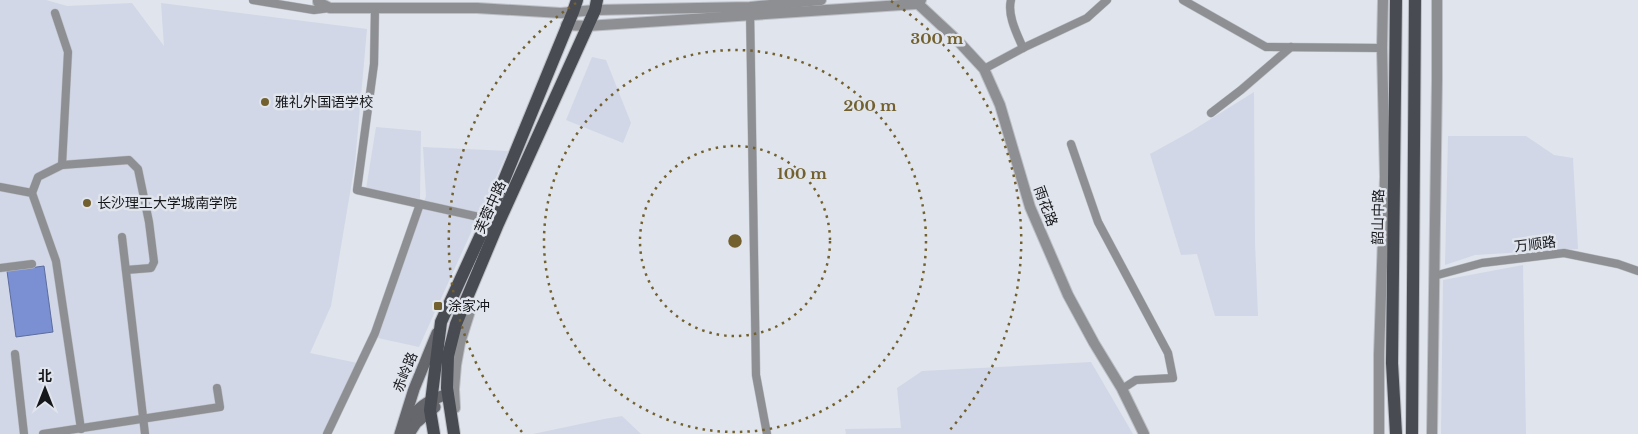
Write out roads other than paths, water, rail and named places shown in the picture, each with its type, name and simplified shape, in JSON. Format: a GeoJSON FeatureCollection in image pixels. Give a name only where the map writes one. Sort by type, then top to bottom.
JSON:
{"type":"FeatureCollection","features":[{"type":"Feature","properties":{"kind":"main road","name":"韶山中路"},"geometry":{"type":"LineString","coordinates":[[1396,0],[1392,362],[1396,434]]}},
{"type":"Feature","properties":{"kind":"main road"},"geometry":{"type":"LineString","coordinates":[[1412,434],[1415,0]]}},
{"type":"Feature","properties":{"kind":"main road","name":"芙蓉中路"},"geometry":{"type":"LineString","coordinates":[[454,434],[448,396],[448,356],[456,324],[596,5]]}},
{"type":"Feature","properties":{"kind":"main road","name":"芙蓉中路"},"geometry":{"type":"LineString","coordinates":[[434,434],[430,405],[441,322],[488,219],[575,6]]}},
{"type":"Feature","properties":{"kind":"main road","name":"赤岭路"},"geometry":{"type":"LineString","coordinates":[[400,434],[414,389],[441,322]]}},
{"type":"Feature","properties":{"kind":"main road","name":"赤岭路"},"geometry":{"type":"LineString","coordinates":[[400,434],[419,407],[430,405],[448,396]]}},
{"type":"Feature","properties":{"kind":"main road","name":"赤岭路"},"geometry":{"type":"LineString","coordinates":[[409,434],[430,405]]}},
{"type":"Feature","properties":{"kind":"street"},"geometry":{"type":"LineString","coordinates":[[253,0],[314,10],[477,4],[596,5],[751,11],[793,2],[821,0]]}},
{"type":"Feature","properties":{"kind":"street"},"geometry":{"type":"LineString","coordinates":[[318,0],[318,2],[330,8]]}},
{"type":"Feature","properties":{"kind":"street"},"geometry":{"type":"LineString","coordinates":[[1011,0],[1014,27],[1023,48]]}},
{"type":"Feature","properties":{"kind":"street"},"geometry":{"type":"LineString","coordinates":[[984,69],[1023,48],[1087,18],[1107,0]]}},
{"type":"Feature","properties":{"kind":"street"},"geometry":{"type":"LineString","coordinates":[[1183,0],[1266,47],[1382,48]]}},
{"type":"Feature","properties":{"kind":"street"},"geometry":{"type":"LineString","coordinates":[[1379,434],[1379,355],[1385,177],[1382,48],[1383,0]]}},
{"type":"Feature","properties":{"kind":"street"},"geometry":{"type":"LineString","coordinates":[[1432,434],[1437,0]]}},
{"type":"Feature","properties":{"kind":"street"},"geometry":{"type":"LineString","coordinates":[[566,25],[587,26],[751,11],[917,1]]}},
{"type":"Feature","properties":{"kind":"street","name":"雨花路"},"geometry":{"type":"LineString","coordinates":[[917,1],[984,69],[1000,105],[1030,207],[1064,286],[1094,343],[1122,389],[1144,434]]}},
{"type":"Feature","properties":{"kind":"street"},"geometry":{"type":"LineString","coordinates":[[375,8],[374,64],[357,190],[488,219]]}},
{"type":"Feature","properties":{"kind":"street"},"geometry":{"type":"LineString","coordinates":[[751,11],[756,375],[767,434]]}},
{"type":"Feature","properties":{"kind":"street"},"geometry":{"type":"LineString","coordinates":[[54,13],[68,52],[62,165]]}},
{"type":"Feature","properties":{"kind":"street"},"geometry":{"type":"LineString","coordinates":[[1211,113],[1241,90],[1290,47]]}},
{"type":"Feature","properties":{"kind":"street"},"geometry":{"type":"LineString","coordinates":[[1071,144],[1098,222],[1168,353],[1173,378],[1136,380],[1122,389]]}},
{"type":"Feature","properties":{"kind":"street"},"geometry":{"type":"LineString","coordinates":[[81,429],[56,261],[32,193],[38,177],[62,165],[129,160],[138,169],[149,222],[154,262],[151,268],[126,270]]}},
{"type":"Feature","properties":{"kind":"street"},"geometry":{"type":"LineString","coordinates":[[0,187],[32,193]]}},
{"type":"Feature","properties":{"kind":"street"},"geometry":{"type":"LineString","coordinates":[[327,434],[375,333],[420,204]]}},
{"type":"Feature","properties":{"kind":"street"},"geometry":{"type":"LineString","coordinates":[[122,237],[144,434]]}},
{"type":"Feature","properties":{"kind":"street","name":"万顺路"},"geometry":{"type":"LineString","coordinates":[[1434,276],[1482,263],[1564,253],[1618,264],[1638,271]]}},
{"type":"Feature","properties":{"kind":"street"},"geometry":{"type":"LineString","coordinates":[[0,268],[32,264]]}},
{"type":"Feature","properties":{"kind":"street"},"geometry":{"type":"LineString","coordinates":[[458,434],[455,381],[460,343],[470,310],[468,294]]}},
{"type":"Feature","properties":{"kind":"street"},"geometry":{"type":"LineString","coordinates":[[15,354],[24,434]]}},
{"type":"Feature","properties":{"kind":"street"},"geometry":{"type":"LineString","coordinates":[[43,434],[220,408],[217,388]]}},
{"type":"Feature","properties":{"kind":"water"},"geometry":{"type":"Polygon","coordinates":[[[44,266],[53,332],[16,337],[7,271],[44,266]]]}},
{"type":"Feature","properties":{"kind":"place","name":"雅礼外国语学校"},"geometry":{"type":"Point","coordinates":[265,102]}},
{"type":"Feature","properties":{"kind":"place","name":"长沙理工大学城南学院"},"geometry":{"type":"Point","coordinates":[87,203]}},
{"type":"Feature","properties":{"kind":"place","name":"涂家冲"},"geometry":{"type":"Point","coordinates":[438,306]}}]}
